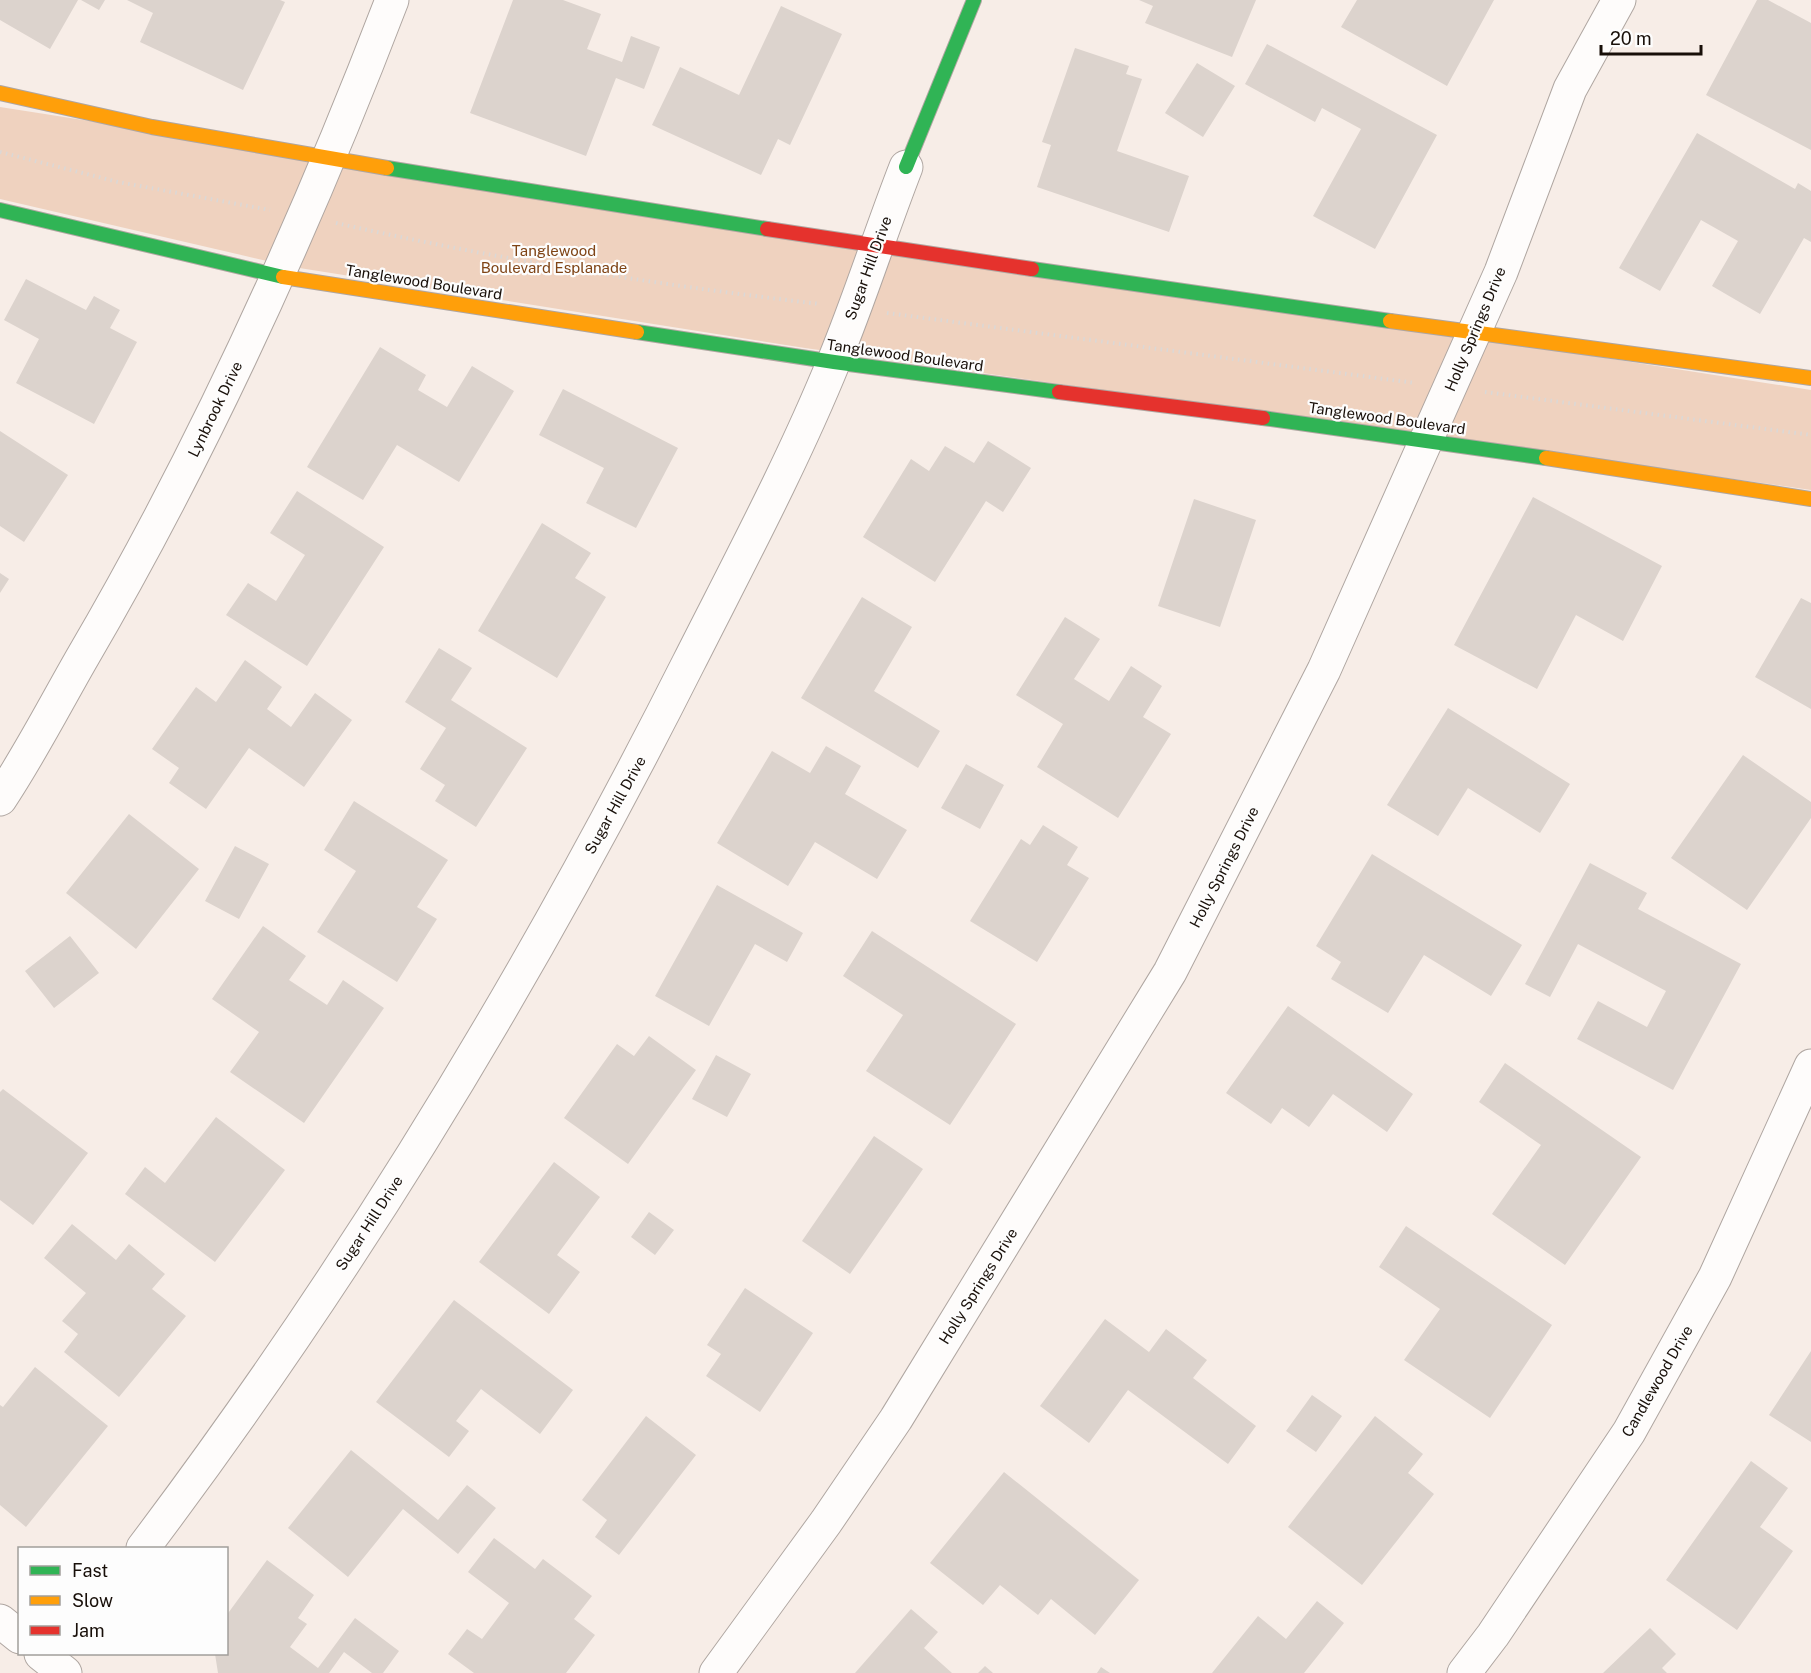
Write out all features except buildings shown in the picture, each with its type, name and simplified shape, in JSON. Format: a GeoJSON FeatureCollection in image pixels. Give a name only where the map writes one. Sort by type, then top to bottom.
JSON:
{"type":"FeatureCollection","features":[{"type":"Feature","properties":{"kind":"street","name":"Lynbrook Drive"},"geometry":{"type":"LineString","coordinates":[[0,799],[141,558],[237,367],[305,216],[392,0]]}},
{"type":"Feature","properties":{"kind":"street","name":"Sugar Hill Drive"},"geometry":{"type":"LineString","coordinates":[[144,1547],[296,1334],[392,1190],[554,917],[643,754],[736,571],[834,362],[906,167],[974,0]]}},
{"type":"Feature","properties":{"kind":"street","name":"Holly Springs Drive"},"geometry":{"type":"LineString","coordinates":[[717,1673],[826,1522],[896,1419],[1170,972],[1324,670],[1501,272],[1570,89],[1619,0]]}},
{"type":"Feature","properties":{"kind":"street"},"geometry":{"type":"LineString","coordinates":[[0,93],[152,127],[329,159],[876,246],[1474,333],[1811,378]]}},
{"type":"Feature","properties":{"kind":"street","name":"Tanglewood Boulevard"},"geometry":{"type":"LineString","coordinates":[[0,210],[278,276],[834,362],[1427,440],[1811,499]]}},
{"type":"Feature","properties":{"kind":"street","name":"Candlewood Drive"},"geometry":{"type":"LineString","coordinates":[[1464,1673],[1493,1635],[1629,1432],[1715,1277],[1811,1066]]}},
{"type":"Feature","properties":{"kind":"street"},"geometry":{"type":"LineString","coordinates":[[0,1621],[18,1634]]}},
{"type":"Feature","properties":{"kind":"path"},"geometry":{"type":"LineString","coordinates":[[0,152],[118,182],[305,216],[434,245],[679,287],[1811,435]]}},
{"type":"Feature","properties":{"kind":"green space","name":"Tanglewood Boulevard Esplanade"},"geometry":{"type":"Polygon","coordinates":[[[0,107],[1811,390],[1811,490],[805,348],[293,267],[0,199],[0,107]]]}},
{"type":"Feature","properties":{"kind":"traffic: fast"},"geometry":{"type":"LineString","coordinates":[[906,167],[974,0]]}},
{"type":"Feature","properties":{"kind":"traffic: fast"},"geometry":{"type":"LineString","coordinates":[[387,168],[767,229]]}},
{"type":"Feature","properties":{"kind":"traffic: fast"},"geometry":{"type":"LineString","coordinates":[[0,210],[283,277]]}},
{"type":"Feature","properties":{"kind":"traffic: fast"},"geometry":{"type":"LineString","coordinates":[[1032,269],[1390,321]]}},
{"type":"Feature","properties":{"kind":"traffic: fast"},"geometry":{"type":"LineString","coordinates":[[637,332],[834,362],[1059,392]]}},
{"type":"Feature","properties":{"kind":"traffic: fast"},"geometry":{"type":"LineString","coordinates":[[1263,418],[1546,458]]}},
{"type":"Feature","properties":{"kind":"traffic: slow"},"geometry":{"type":"LineString","coordinates":[[0,93],[152,127],[387,168]]}},
{"type":"Feature","properties":{"kind":"traffic: slow"},"geometry":{"type":"LineString","coordinates":[[283,277],[637,332]]}},
{"type":"Feature","properties":{"kind":"traffic: slow"},"geometry":{"type":"LineString","coordinates":[[1390,321],[1811,378]]}},
{"type":"Feature","properties":{"kind":"traffic: slow"},"geometry":{"type":"LineString","coordinates":[[1546,458],[1811,499]]}},
{"type":"Feature","properties":{"kind":"traffic: jam"},"geometry":{"type":"LineString","coordinates":[[767,229],[1032,269]]}},
{"type":"Feature","properties":{"kind":"traffic: jam"},"geometry":{"type":"LineString","coordinates":[[1059,392],[1263,418]]}}]}
